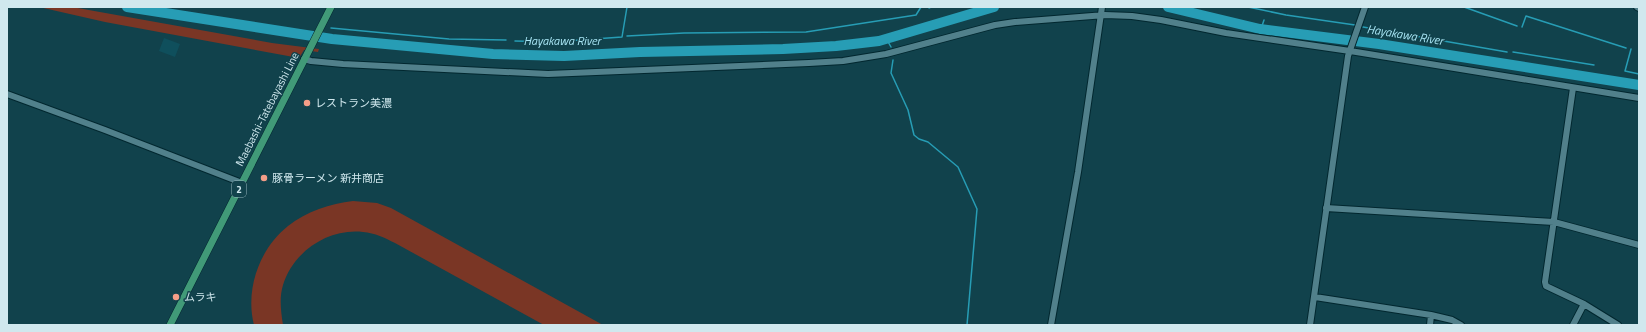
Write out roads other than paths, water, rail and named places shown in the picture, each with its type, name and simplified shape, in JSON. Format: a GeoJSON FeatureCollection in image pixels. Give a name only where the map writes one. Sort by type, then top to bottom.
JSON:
{"type":"FeatureCollection","features":[{"type":"Feature","properties":{"kind":"main road","name":"2"},"geometry":{"type":"LineString","coordinates":[[306,56],[331,7]]}},
{"type":"Feature","properties":{"kind":"main road","name":"Maebashi-Tatebayashi Line"},"geometry":{"type":"LineString","coordinates":[[170,325],[306,56]]}},
{"type":"Feature","properties":{"kind":"street"},"geometry":{"type":"LineString","coordinates":[[1310,325],[1326,208],[1351,49],[1365,7]]}},
{"type":"Feature","properties":{"kind":"street"},"geometry":{"type":"LineString","coordinates":[[1051,325],[1078,172],[1101,11]]}},
{"type":"Feature","properties":{"kind":"street"},"geometry":{"type":"LineString","coordinates":[[306,56],[311,62],[548,74],[814,63],[866,58],[898,52],[995,25],[1101,11],[1161,20],[1226,33],[1351,49],[1573,88],[1639,98]]}},
{"type":"Feature","properties":{"kind":"street"},"geometry":{"type":"LineString","coordinates":[[1573,88],[1545,282],[1546,286],[1584,304],[1618,325]]}},
{"type":"Feature","properties":{"kind":"street"},"geometry":{"type":"LineString","coordinates":[[7,94],[242,183]]}},
{"type":"Feature","properties":{"kind":"street"},"geometry":{"type":"LineString","coordinates":[[1326,208],[1554,222],[1639,245]]}},
{"type":"Feature","properties":{"kind":"street"},"geometry":{"type":"LineString","coordinates":[[1315,297],[1431,315],[1452,320],[1461,325]]}},
{"type":"Feature","properties":{"kind":"street"},"geometry":{"type":"LineString","coordinates":[[1573,325],[1584,304]]}},
{"type":"Feature","properties":{"kind":"street"},"geometry":{"type":"LineString","coordinates":[[1430,325],[1431,315]]}},
{"type":"Feature","properties":{"kind":"waterway","name":"Hayakawa River"},"geometry":{"type":"LineString","coordinates":[[127,7],[332,39],[493,54],[564,56],[640,52],[783,49],[836,46],[879,41],[994,7]]}},
{"type":"Feature","properties":{"kind":"waterway"},"geometry":{"type":"LineString","coordinates":[[566,41],[622,37],[627,7]]}},
{"type":"Feature","properties":{"kind":"waterway"},"geometry":{"type":"LineString","coordinates":[[627,36],[684,33],[806,32],[916,15],[921,7]]}},
{"type":"Feature","properties":{"kind":"waterway","name":"Hayakawa River"},"geometry":{"type":"LineString","coordinates":[[1168,7],[1260,29],[1379,44],[1639,85]]}},
{"type":"Feature","properties":{"kind":"waterway"},"geometry":{"type":"LineString","coordinates":[[1248,7],[1286,15],[1355,25]]}},
{"type":"Feature","properties":{"kind":"waterway"},"geometry":{"type":"LineString","coordinates":[[1464,7],[1517,26]]}},
{"type":"Feature","properties":{"kind":"waterway"},"geometry":{"type":"LineString","coordinates":[[1522,27],[1526,16],[1626,48]]}},
{"type":"Feature","properties":{"kind":"waterway"},"geometry":{"type":"LineString","coordinates":[[1261,29],[1264,20]]}},
{"type":"Feature","properties":{"kind":"waterway"},"geometry":{"type":"LineString","coordinates":[[1363,27],[1507,52]]}},
{"type":"Feature","properties":{"kind":"waterway"},"geometry":{"type":"LineString","coordinates":[[331,28],[449,39],[506,40]]}},
{"type":"Feature","properties":{"kind":"waterway"},"geometry":{"type":"LineString","coordinates":[[887,40],[891,47]]}},
{"type":"Feature","properties":{"kind":"waterway"},"geometry":{"type":"LineString","coordinates":[[515,41],[557,42]]}},
{"type":"Feature","properties":{"kind":"waterway"},"geometry":{"type":"LineString","coordinates":[[1631,49],[1625,71],[1639,74]]}},
{"type":"Feature","properties":{"kind":"waterway"},"geometry":{"type":"LineString","coordinates":[[1513,52],[1594,65]]}},
{"type":"Feature","properties":{"kind":"waterway"},"geometry":{"type":"LineString","coordinates":[[893,60],[891,73],[908,110],[914,135],[919,139],[928,142],[958,167],[977,209],[967,325]]}},
{"type":"Feature","properties":{"kind":"place","name":"レストラン美濃"},"geometry":{"type":"Point","coordinates":[307,103]}},
{"type":"Feature","properties":{"kind":"place","name":"豚骨ラーメン 新井商店"},"geometry":{"type":"Point","coordinates":[264,178]}},
{"type":"Feature","properties":{"kind":"place","name":"ムラキ"},"geometry":{"type":"Point","coordinates":[176,297]}}]}
